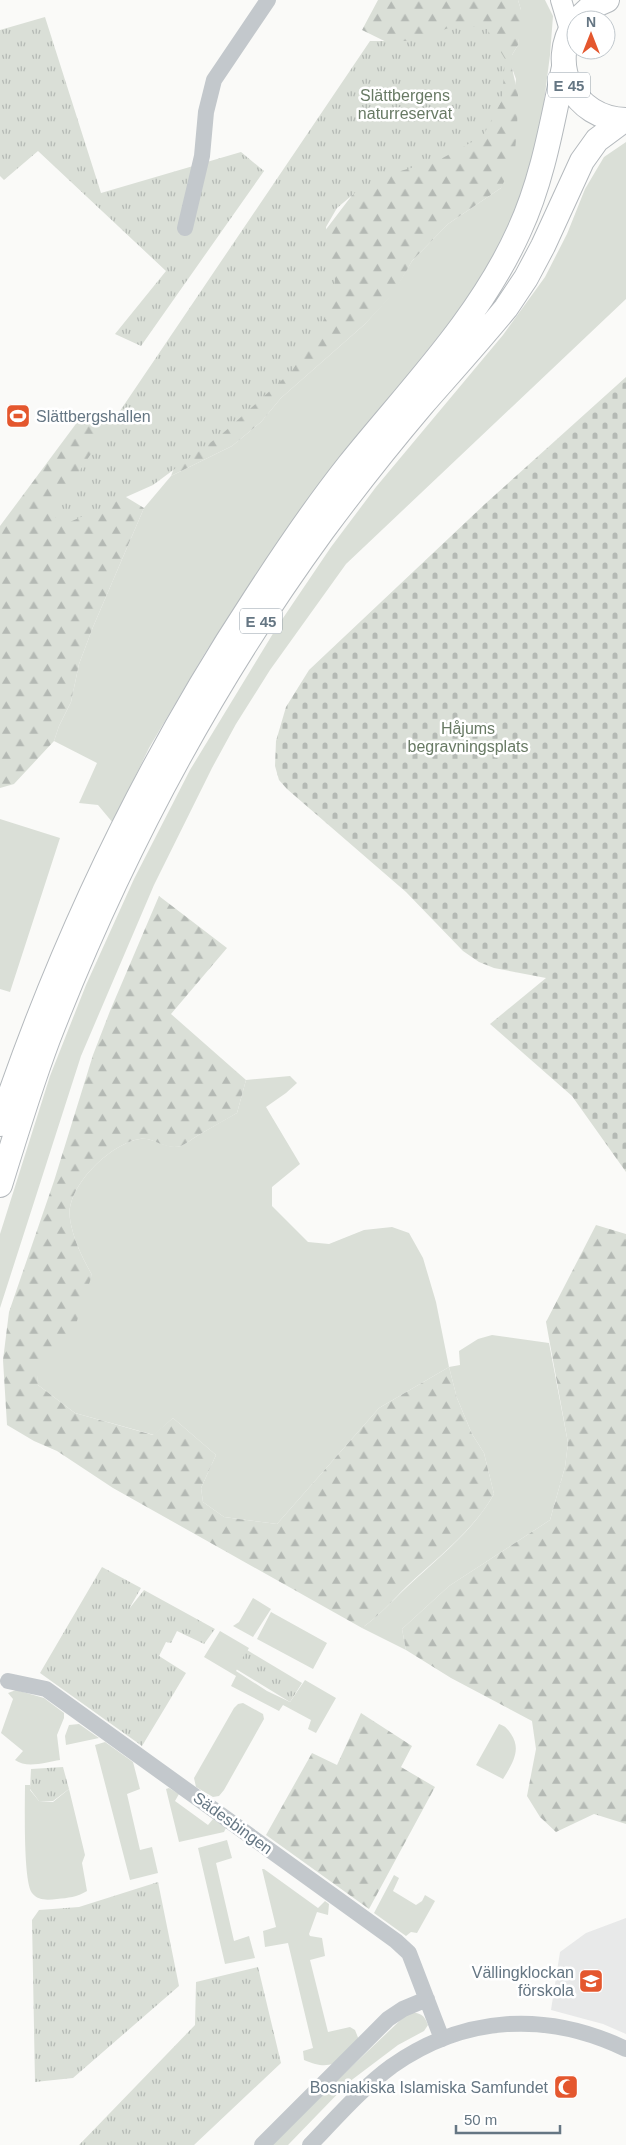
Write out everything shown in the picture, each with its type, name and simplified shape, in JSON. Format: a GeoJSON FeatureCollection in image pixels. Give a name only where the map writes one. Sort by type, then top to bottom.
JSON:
{"type":"FeatureCollection","features":[{"type":"Feature","properties":{"kind":"highway"},"geometry":{"type":"LineString","coordinates":[[587,10],[607,0]]}},
{"type":"Feature","properties":{"kind":"highway","name":"E 45"},"geometry":{"type":"LineString","coordinates":[[0,1124],[35,1027],[97,880],[162,754],[208,672],[253,601],[346,469],[457,333],[492,283],[519,232],[537,186],[550,136],[564,67],[566,40]]}},
{"type":"Feature","properties":{"kind":"highway","name":"E 45"},"geometry":{"type":"LineString","coordinates":[[564,67],[569,84],[578,99],[591,110],[607,117],[625,120]]}},
{"type":"Feature","properties":{"kind":"highway","name":"E 45"},"geometry":{"type":"LineString","coordinates":[[0,1185],[48,1040],[76,972],[147,818],[224,679],[322,532],[361,479],[506,308],[526,278],[543,246],[582,160],[597,140],[625,120]]}},
{"type":"Feature","properties":{"kind":"street"},"geometry":{"type":"LineString","coordinates":[[186,228],[202,156],[206,112],[214,80],[268,0]]}},
{"type":"Feature","properties":{"kind":"street","name":"Sädesbingen"},"geometry":{"type":"LineString","coordinates":[[8,1680],[46,1689],[396,1941],[409,1953],[442,2039]]}},
{"type":"Feature","properties":{"kind":"street"},"geometry":{"type":"LineString","coordinates":[[262,2145],[388,2019],[403,2009],[427,2000]]}},
{"type":"Feature","properties":{"kind":"street"},"geometry":{"type":"LineString","coordinates":[[310,2145],[391,2067],[442,2039],[470,2030],[531,2023],[560,2026],[581,2031],[626,2049]]}},
{"type":"Feature","properties":{"kind":"shaded area","name":"Vällingklockan förskola"},"geometry":{"type":"Polygon","coordinates":[[[626,1918],[626,2034],[603,2024],[551,2010],[560,1952],[586,1933],[626,1918]]]}},
{"type":"Feature","properties":{"kind":"green space"},"geometry":{"type":"Polygon","coordinates":[[[378,0],[518,0],[521,10],[521,25],[518,45],[512,55],[512,68],[518,95],[514,161],[501,188],[448,224],[412,261],[394,293],[365,324],[281,398],[261,422],[232,446],[171,476],[182,446],[289,278],[372,169],[419,58],[362,30],[378,0]]]}},
{"type":"Feature","properties":{"kind":"green space"},"geometry":{"type":"Polygon","coordinates":[[[518,0],[545,0],[553,16],[550,55],[539,141],[528,183],[493,260],[456,314],[313,495],[256,575],[205,653],[149,748],[113,823],[98,805],[79,803],[97,763],[54,741],[71,702],[79,664],[93,627],[144,508],[171,476],[232,446],[261,422],[281,398],[365,324],[393,293],[412,261],[448,224],[501,188],[516,79],[512,68],[512,55],[518,45],[521,10],[518,0]]]}},
{"type":"Feature","properties":{"kind":"green space"},"geometry":{"type":"Polygon","coordinates":[[[45,17],[101,193],[241,152],[264,171],[141,346],[115,334],[166,271],[38,151],[4,180],[0,176],[0,30],[45,17]]]}},
{"type":"Feature","properties":{"kind":"green space","name":"Slättbergens naturreservat"},"geometry":{"type":"Polygon","coordinates":[[[459,24],[487,29],[505,59],[502,100],[483,136],[439,160],[390,174],[356,192],[337,208],[326,227],[328,252],[335,280],[331,309],[292,371],[222,434],[153,485],[63,525],[51,513],[370,41],[414,41],[459,24]]]}},
{"type":"Feature","properties":{"kind":"green space"},"geometry":{"type":"Polygon","coordinates":[[[626,142],[626,299],[346,564],[270,670],[236,724],[154,885],[81,1056],[0,1308],[0,1234],[50,1076],[86,985],[134,879],[190,770],[277,627],[331,547],[376,487],[503,335],[545,277],[567,234],[585,189],[604,157],[626,142]]]}},
{"type":"Feature","properties":{"kind":"green space","name":"Håjums begravningsplats"},"geometry":{"type":"Polygon","coordinates":[[[626,377],[626,1172],[572,1096],[490,1024],[546,978],[494,968],[479,962],[463,951],[406,892],[287,789],[279,780],[275,766],[276,741],[286,707],[309,670],[485,504],[626,377]]]}},
{"type":"Feature","properties":{"kind":"green space"},"geometry":{"type":"Polygon","coordinates":[[[84,413],[115,417],[98,480],[144,508],[93,627],[79,664],[71,702],[54,741],[14,784],[0,788],[0,526],[84,413]]]}},
{"type":"Feature","properties":{"kind":"green space"},"geometry":{"type":"Polygon","coordinates":[[[0,819],[60,838],[10,992],[0,989],[0,819]]]}},
{"type":"Feature","properties":{"kind":"green space"},"geometry":{"type":"Polygon","coordinates":[[[159,896],[227,948],[171,1014],[246,1080],[237,1113],[181,1146],[170,1147],[145,1139],[128,1142],[92,1168],[82,1181],[70,1207],[70,1219],[78,1248],[92,1275],[76,1324],[37,1365],[38,1385],[75,1413],[153,1435],[173,1418],[216,1455],[201,1488],[203,1502],[224,1517],[277,1524],[379,1408],[449,1367],[457,1398],[472,1434],[484,1453],[494,1494],[486,1507],[465,1532],[362,1628],[113,1488],[57,1451],[34,1441],[7,1425],[3,1360],[9,1312],[54,1181],[93,1055],[159,896]]]}},
{"type":"Feature","properties":{"kind":"green space"},"geometry":{"type":"Polygon","coordinates":[[[290,1076],[297,1083],[266,1107],[300,1164],[272,1187],[272,1206],[308,1242],[329,1244],[364,1230],[392,1227],[409,1233],[423,1258],[436,1302],[449,1367],[379,1408],[277,1524],[224,1517],[203,1502],[201,1488],[216,1455],[173,1418],[154,1435],[75,1413],[38,1385],[36,1365],[53,1347],[92,1275],[73,1234],[70,1207],[82,1181],[92,1168],[116,1149],[128,1142],[140,1139],[170,1146],[181,1146],[237,1113],[246,1080],[290,1076]]]}},
{"type":"Feature","properties":{"kind":"green space"},"geometry":{"type":"Polygon","coordinates":[[[596,1225],[626,1234],[626,1824],[594,1814],[556,1832],[540,1817],[527,1796],[536,1749],[532,1721],[451,1678],[406,1650],[402,1629],[449,1586],[550,1520],[565,1467],[568,1443],[546,1322],[596,1225]]]}},
{"type":"Feature","properties":{"kind":"green space"},"geometry":{"type":"Polygon","coordinates":[[[492,1335],[549,1343],[568,1443],[565,1467],[550,1520],[449,1586],[402,1629],[406,1650],[362,1628],[454,1544],[476,1520],[494,1494],[484,1453],[472,1434],[457,1398],[449,1367],[460,1365],[459,1351],[478,1339],[492,1335]]]}},
{"type":"Feature","properties":{"kind":"green space"},"geometry":{"type":"Polygon","coordinates":[[[102,1567],[141,1588],[129,1609],[144,1590],[215,1629],[204,1644],[177,1631],[171,1643],[166,1642],[159,1656],[186,1673],[142,1746],[40,1673],[102,1567]]]}},
{"type":"Feature","properties":{"kind":"green space"},"geometry":{"type":"Polygon","coordinates":[[[253,1598],[271,1609],[253,1637],[233,1626],[239,1622],[253,1598]]]}},
{"type":"Feature","properties":{"kind":"green space"},"geometry":{"type":"Polygon","coordinates":[[[271,1612],[327,1643],[313,1669],[257,1639],[271,1612]]]}},
{"type":"Feature","properties":{"kind":"green space"},"geometry":{"type":"Polygon","coordinates":[[[220,1631],[249,1648],[236,1671],[267,1691],[290,1702],[305,1680],[336,1698],[316,1733],[308,1729],[311,1720],[283,1705],[279,1711],[231,1686],[236,1676],[204,1657],[220,1631]]]}},
{"type":"Feature","properties":{"kind":"green space"},"geometry":{"type":"Polygon","coordinates":[[[247,1650],[302,1683],[290,1702],[236,1669],[247,1650]]]}},
{"type":"Feature","properties":{"kind":"green space"},"geometry":{"type":"Polygon","coordinates":[[[16,1690],[44,1698],[64,1713],[64,1718],[57,1735],[60,1760],[25,1764],[15,1760],[23,1751],[1,1733],[13,1699],[8,1693],[16,1690]]]}},
{"type":"Feature","properties":{"kind":"green space"},"geometry":{"type":"Polygon","coordinates":[[[243,1703],[263,1714],[264,1719],[224,1790],[219,1796],[213,1797],[196,1787],[194,1778],[234,1708],[238,1704],[243,1703]]]}},
{"type":"Feature","properties":{"kind":"green space"},"geometry":{"type":"Polygon","coordinates":[[[361,1713],[412,1746],[401,1767],[435,1787],[369,1909],[266,1835],[312,1753],[337,1765],[361,1713]]]}},
{"type":"Feature","properties":{"kind":"green space"},"geometry":{"type":"Polygon","coordinates":[[[79,1724],[99,1738],[66,1745],[65,1736],[69,1725],[79,1724]]]}},
{"type":"Feature","properties":{"kind":"green space"},"geometry":{"type":"Polygon","coordinates":[[[499,1724],[508,1730],[516,1746],[515,1757],[503,1779],[476,1765],[499,1724]]]}},
{"type":"Feature","properties":{"kind":"green space"},"geometry":{"type":"Polygon","coordinates":[[[105,1742],[133,1762],[140,1789],[127,1794],[140,1850],[152,1847],[158,1873],[130,1880],[95,1745],[105,1742]]]}},
{"type":"Feature","properties":{"kind":"green space"},"geometry":{"type":"Polygon","coordinates":[[[63,1767],[69,1789],[53,1801],[39,1801],[30,1789],[31,1769],[63,1767]]]}},
{"type":"Feature","properties":{"kind":"green space"},"geometry":{"type":"Polygon","coordinates":[[[25,1785],[30,1785],[30,1790],[39,1801],[53,1802],[69,1789],[85,1855],[82,1863],[87,1891],[80,1895],[50,1900],[40,1899],[32,1893],[27,1874],[25,1785]]]}},
{"type":"Feature","properties":{"kind":"green space"},"geometry":{"type":"Polygon","coordinates":[[[169,1788],[179,1794],[175,1801],[208,1825],[213,1819],[226,1828],[224,1832],[179,1842],[166,1789],[169,1788]]]}},
{"type":"Feature","properties":{"kind":"green space"},"geometry":{"type":"Polygon","coordinates":[[[227,1840],[232,1858],[216,1863],[234,1941],[249,1936],[255,1958],[225,1964],[198,1848],[227,1840]]]}},
{"type":"Feature","properties":{"kind":"green space"},"geometry":{"type":"Polygon","coordinates":[[[262,1869],[318,1908],[325,1901],[329,1904],[328,1915],[317,1912],[309,1934],[310,1936],[322,1938],[325,1956],[310,1960],[328,2032],[350,2027],[355,2030],[359,2040],[341,2059],[329,2065],[314,2064],[304,2060],[303,2051],[313,2048],[288,1943],[265,1947],[263,1931],[276,1927],[262,1869]]]}},
{"type":"Feature","properties":{"kind":"green space"},"geometry":{"type":"Polygon","coordinates":[[[394,1875],[399,1878],[393,1891],[416,1905],[422,1901],[425,1895],[435,1901],[417,1933],[411,1932],[406,1936],[374,1913],[394,1875]]]}},
{"type":"Feature","properties":{"kind":"green space"},"geometry":{"type":"Polygon","coordinates":[[[158,1882],[179,1986],[73,2078],[35,2082],[32,1920],[39,1910],[79,1907],[158,1882]]]}},
{"type":"Feature","properties":{"kind":"green space"},"geometry":{"type":"Polygon","coordinates":[[[258,1967],[281,2063],[194,2145],[79,2145],[195,2025],[196,1982],[258,1967]]]}},
{"type":"Feature","properties":{"kind":"green space"},"geometry":{"type":"Polygon","coordinates":[[[409,2012],[419,2014],[425,2018],[428,2025],[424,2031],[398,2045],[349,2082],[288,2145],[269,2145],[409,2012]]]}},
{"type":"Feature","properties":{"kind":"place","name":"Slättbergshallen"},"geometry":{"type":"Point","coordinates":[18,416]}},
{"type":"Feature","properties":{"kind":"place","name":"Vällingklockan förskola"},"geometry":{"type":"Point","coordinates":[591,1981]}},
{"type":"Feature","properties":{"kind":"place","name":"Bosniakiska Islamiska Samfundet"},"geometry":{"type":"Point","coordinates":[566,2087]}}]}
